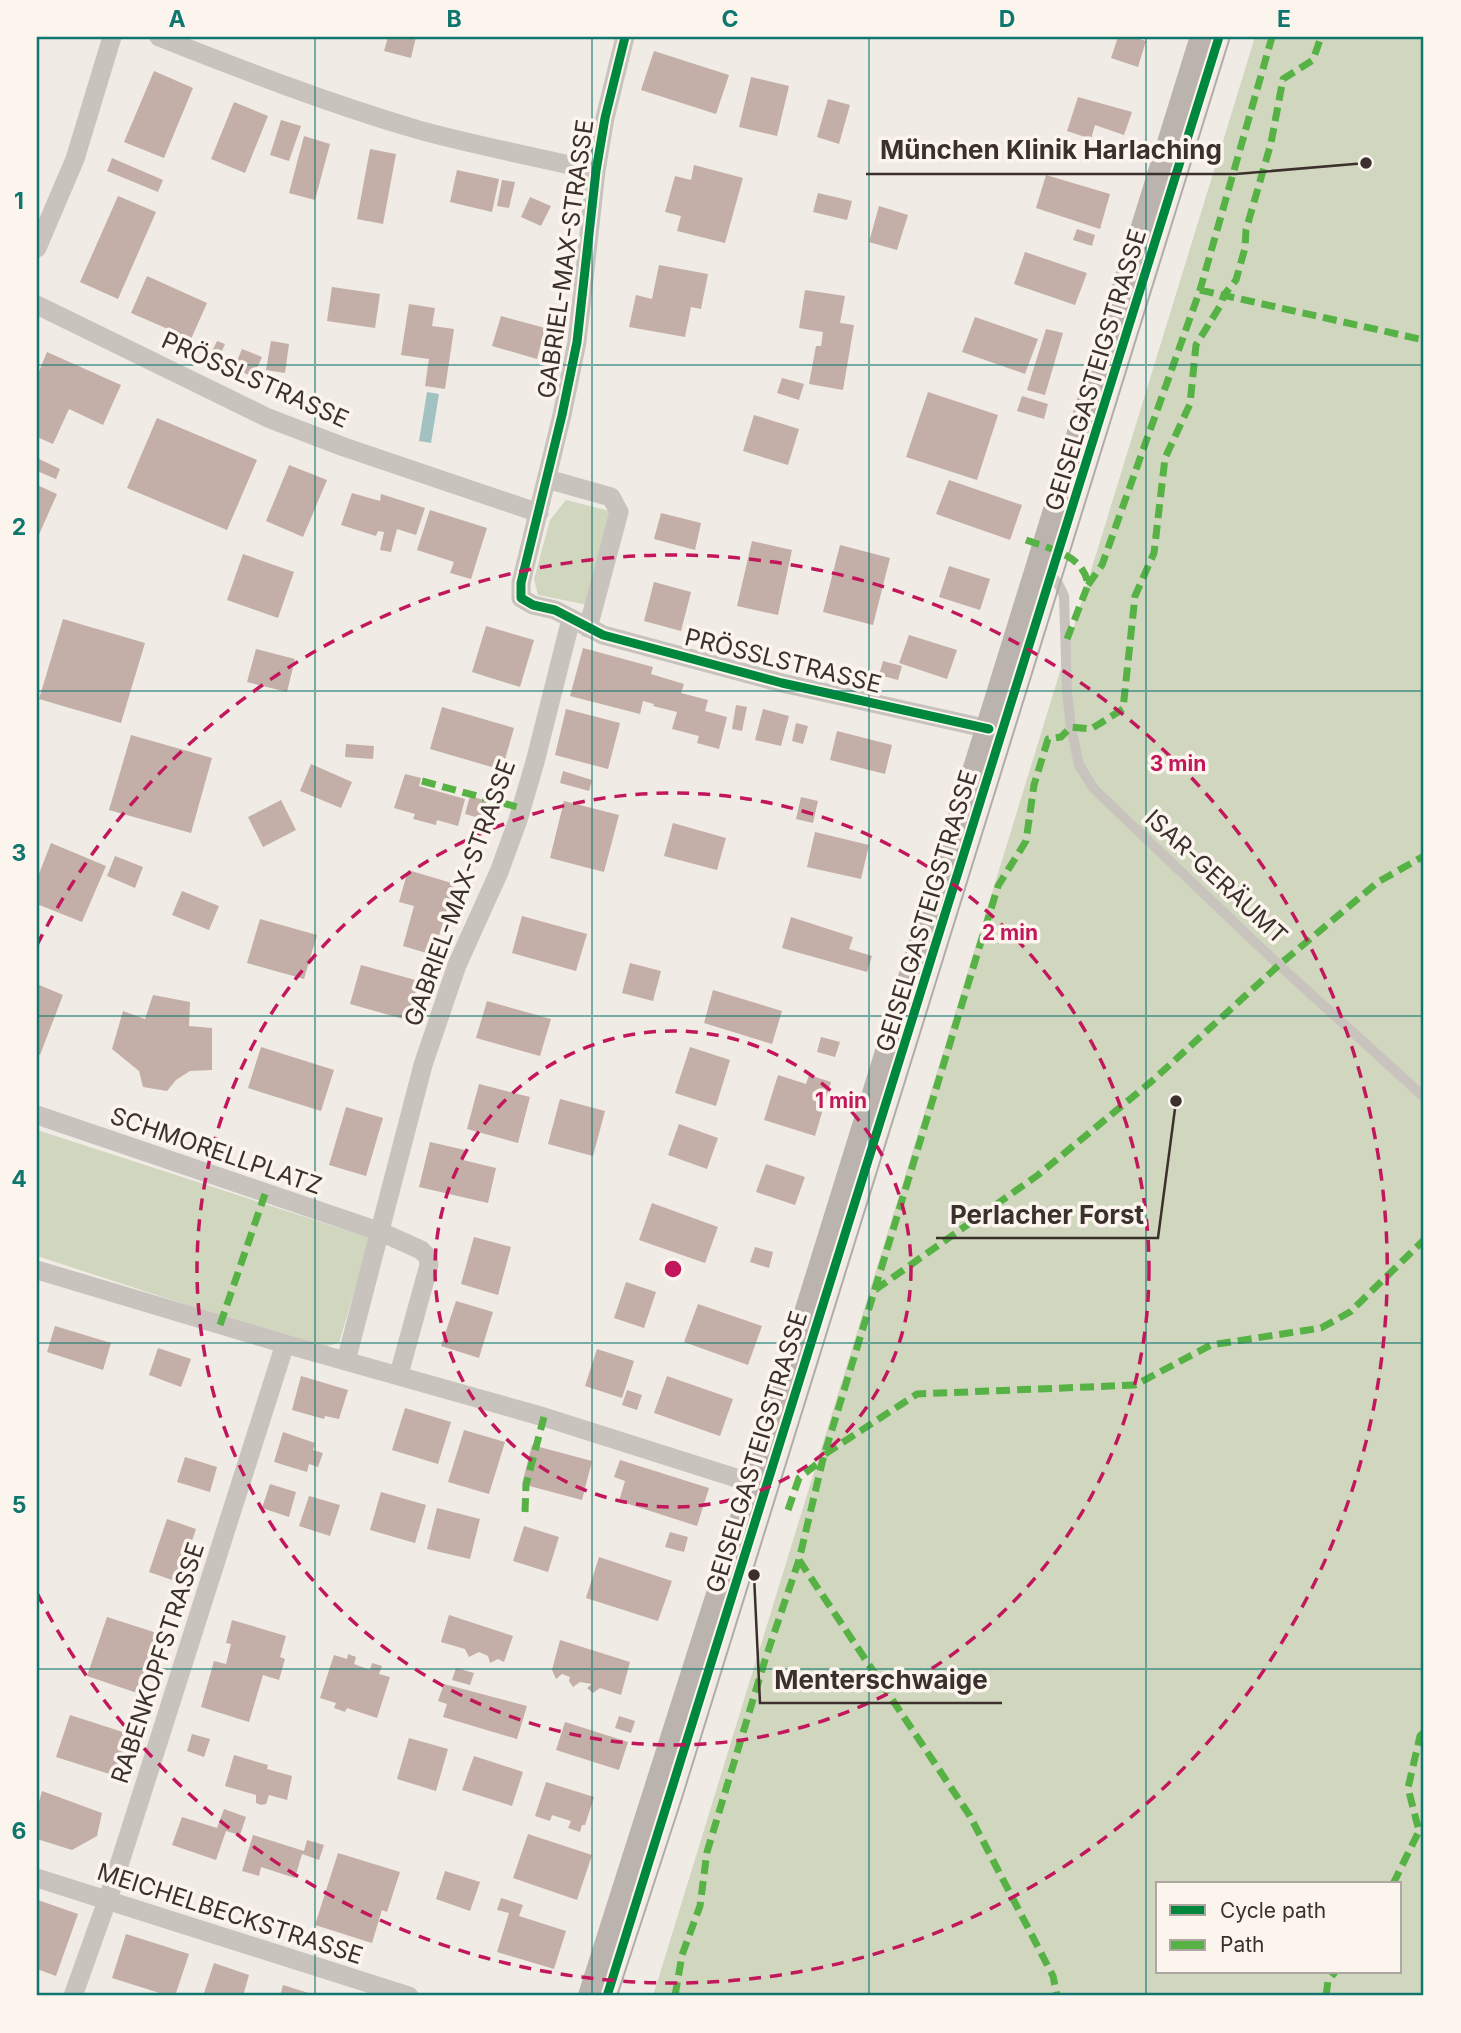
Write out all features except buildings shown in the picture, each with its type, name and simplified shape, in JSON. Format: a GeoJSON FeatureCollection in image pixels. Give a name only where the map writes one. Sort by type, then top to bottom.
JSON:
{"type":"FeatureCollection","features":[{"type":"Feature","properties":{"kind":"main road","name":"GEISELGASTEIGSTRASSE"},"geometry":{"type":"LineString","coordinates":[[592,1996],[755,1484],[1204,37]]}},
{"type":"Feature","properties":{"kind":"street"},"geometry":{"type":"LineString","coordinates":[[37,248],[75,159],[113,37]]}},
{"type":"Feature","properties":{"kind":"street"},"geometry":{"type":"LineString","coordinates":[[159,37],[352,109],[422,130],[596,171]]}},
{"type":"Feature","properties":{"kind":"street","name":"GABRIEL-MAX-STRASSE"},"geometry":{"type":"LineString","coordinates":[[579,624],[555,610],[533,605],[521,598],[520,583],[547,480],[577,342],[596,171],[605,118],[625,37]]}},
{"type":"Feature","properties":{"kind":"street","name":"PRÖSSLSTRASSE"},"geometry":{"type":"LineString","coordinates":[[37,305],[268,418],[344,447],[539,513]]}},
{"type":"Feature","properties":{"kind":"street","name":"GABRIEL-MAX-STRASSE"},"geometry":{"type":"LineString","coordinates":[[381,1232],[422,1065],[457,965],[499,872],[518,820],[579,624],[618,512],[611,497],[547,480]]}},
{"type":"Feature","properties":{"kind":"street","name":"PRÖSSLSTRASSE"},"geometry":{"type":"LineString","coordinates":[[579,624],[603,635],[782,683],[989,729]]}},
{"type":"Feature","properties":{"kind":"street","name":"SCHMORELLPLATZ"},"geometry":{"type":"LineString","coordinates":[[37,1115],[381,1232],[421,1250],[428,1257],[429,1265],[400,1374]]}},
{"type":"Feature","properties":{"kind":"street"},"geometry":{"type":"LineString","coordinates":[[346,1361],[381,1232]]}},
{"type":"Feature","properties":{"kind":"street"},"geometry":{"type":"LineString","coordinates":[[37,1270],[285,1344],[400,1374],[755,1484]]}},
{"type":"Feature","properties":{"kind":"street","name":"RABENKOPFSTRASSE"},"geometry":{"type":"LineString","coordinates":[[73,1996],[108,1901],[285,1344]]}},
{"type":"Feature","properties":{"kind":"street","name":"MEICHELBECKSTRASSE"},"geometry":{"type":"LineString","coordinates":[[37,1878],[410,1996]]}},
{"type":"Feature","properties":{"kind":"lane","name":"ISAR-GERÄUMT"},"geometry":{"type":"LineString","coordinates":[[1038,570],[1051,574],[1064,596],[1067,692],[1071,727],[1079,765],[1094,789],[1424,1097]]}},
{"type":"Feature","properties":{"kind":"green space"},"geometry":{"type":"Polygon","coordinates":[[[1255,37],[1424,37],[1424,1996],[653,1996],[1255,37]]]}},
{"type":"Feature","properties":{"kind":"green space"},"geometry":{"type":"Polygon","coordinates":[[[566,500],[614,512],[588,605],[538,595],[534,579],[550,520],[566,500]]]}},
{"type":"Feature","properties":{"kind":"green space"},"geometry":{"type":"Polygon","coordinates":[[[37,1130],[370,1238],[339,1343],[319,1348],[37,1256],[37,1130]]]}},
{"type":"Feature","properties":{"kind":"water"},"geometry":{"type":"Polygon","coordinates":[[[427,392],[439,394],[431,443],[419,441],[427,392]]]}},
{"type":"Feature","properties":{"kind":"tram line"},"geometry":{"type":"LineString","coordinates":[[617,1996],[681,1801],[1230,37]]}},
{"type":"Feature","properties":{"kind":"marked path"},"geometry":{"type":"LineString","coordinates":[[1088,585],[1102,565],[1200,290],[1272,37]]}},
{"type":"Feature","properties":{"kind":"marked path"},"geometry":{"type":"LineString","coordinates":[[675,1996],[682,1955],[700,1906],[707,1852],[765,1660],[799,1560],[823,1459],[998,886],[1026,841],[1034,785],[1048,739],[1061,737],[1071,727],[1091,729],[1123,709],[1135,596],[1154,553],[1165,458],[1190,404],[1196,345],[1224,295],[1236,280],[1245,248],[1246,230],[1271,143],[1283,79],[1313,60],[1321,37]]}},
{"type":"Feature","properties":{"kind":"marked path"},"geometry":{"type":"LineString","coordinates":[[1200,290],[1424,340]]}},
{"type":"Feature","properties":{"kind":"marked path"},"geometry":{"type":"LineString","coordinates":[[1026,540],[1065,555],[1073,560],[1085,575],[1088,585],[1067,639]]}},
{"type":"Feature","properties":{"kind":"marked path"},"geometry":{"type":"LineString","coordinates":[[422,781],[521,808]]}},
{"type":"Feature","properties":{"kind":"marked path"},"geometry":{"type":"LineString","coordinates":[[875,1290],[1038,1175],[1152,1081],[1279,965],[1378,882],[1424,856]]}},
{"type":"Feature","properties":{"kind":"marked path"},"geometry":{"type":"LineString","coordinates":[[220,1325],[265,1194]]}},
{"type":"Feature","properties":{"kind":"marked path"},"geometry":{"type":"LineString","coordinates":[[825,1454],[917,1394],[1135,1385],[1211,1345],[1321,1328],[1350,1312],[1424,1240]]}},
{"type":"Feature","properties":{"kind":"marked path"},"geometry":{"type":"LineString","coordinates":[[525,1512],[526,1485],[544,1417]]}},
{"type":"Feature","properties":{"kind":"marked path"},"geometry":{"type":"LineString","coordinates":[[788,1510],[799,1478],[823,1459]]}},
{"type":"Feature","properties":{"kind":"marked path"},"geometry":{"type":"LineString","coordinates":[[799,1560],[970,1816],[1053,1976],[1057,1996]]}},
{"type":"Feature","properties":{"kind":"marked path"},"geometry":{"type":"LineString","coordinates":[[1394,1882],[1419,1831],[1408,1788],[1420,1736],[1424,1732]]}},
{"type":"Feature","properties":{"kind":"marked path"},"geometry":{"type":"LineString","coordinates":[[1326,1996],[1328,1981],[1333,1974]]}},
{"type":"Feature","properties":{"kind":"cycle path"},"geometry":{"type":"LineString","coordinates":[[625,37],[605,118],[596,171],[577,342],[521,583],[521,598],[533,605],[555,610],[603,635],[782,683],[989,729]]}},
{"type":"Feature","properties":{"kind":"cycle path"},"geometry":{"type":"LineString","coordinates":[[607,1996],[1219,37]]}},
{"type":"Feature","properties":{"kind":"place","name":"München Klinik Harlaching"},"geometry":{"type":"Point","coordinates":[1366,163]}},
{"type":"Feature","properties":{"kind":"place","name":"Perlacher Forst"},"geometry":{"type":"Point","coordinates":[1176,1101]}},
{"type":"Feature","properties":{"kind":"place","name":"Menterschwaige"},"geometry":{"type":"Point","coordinates":[754,1575]}}]}
